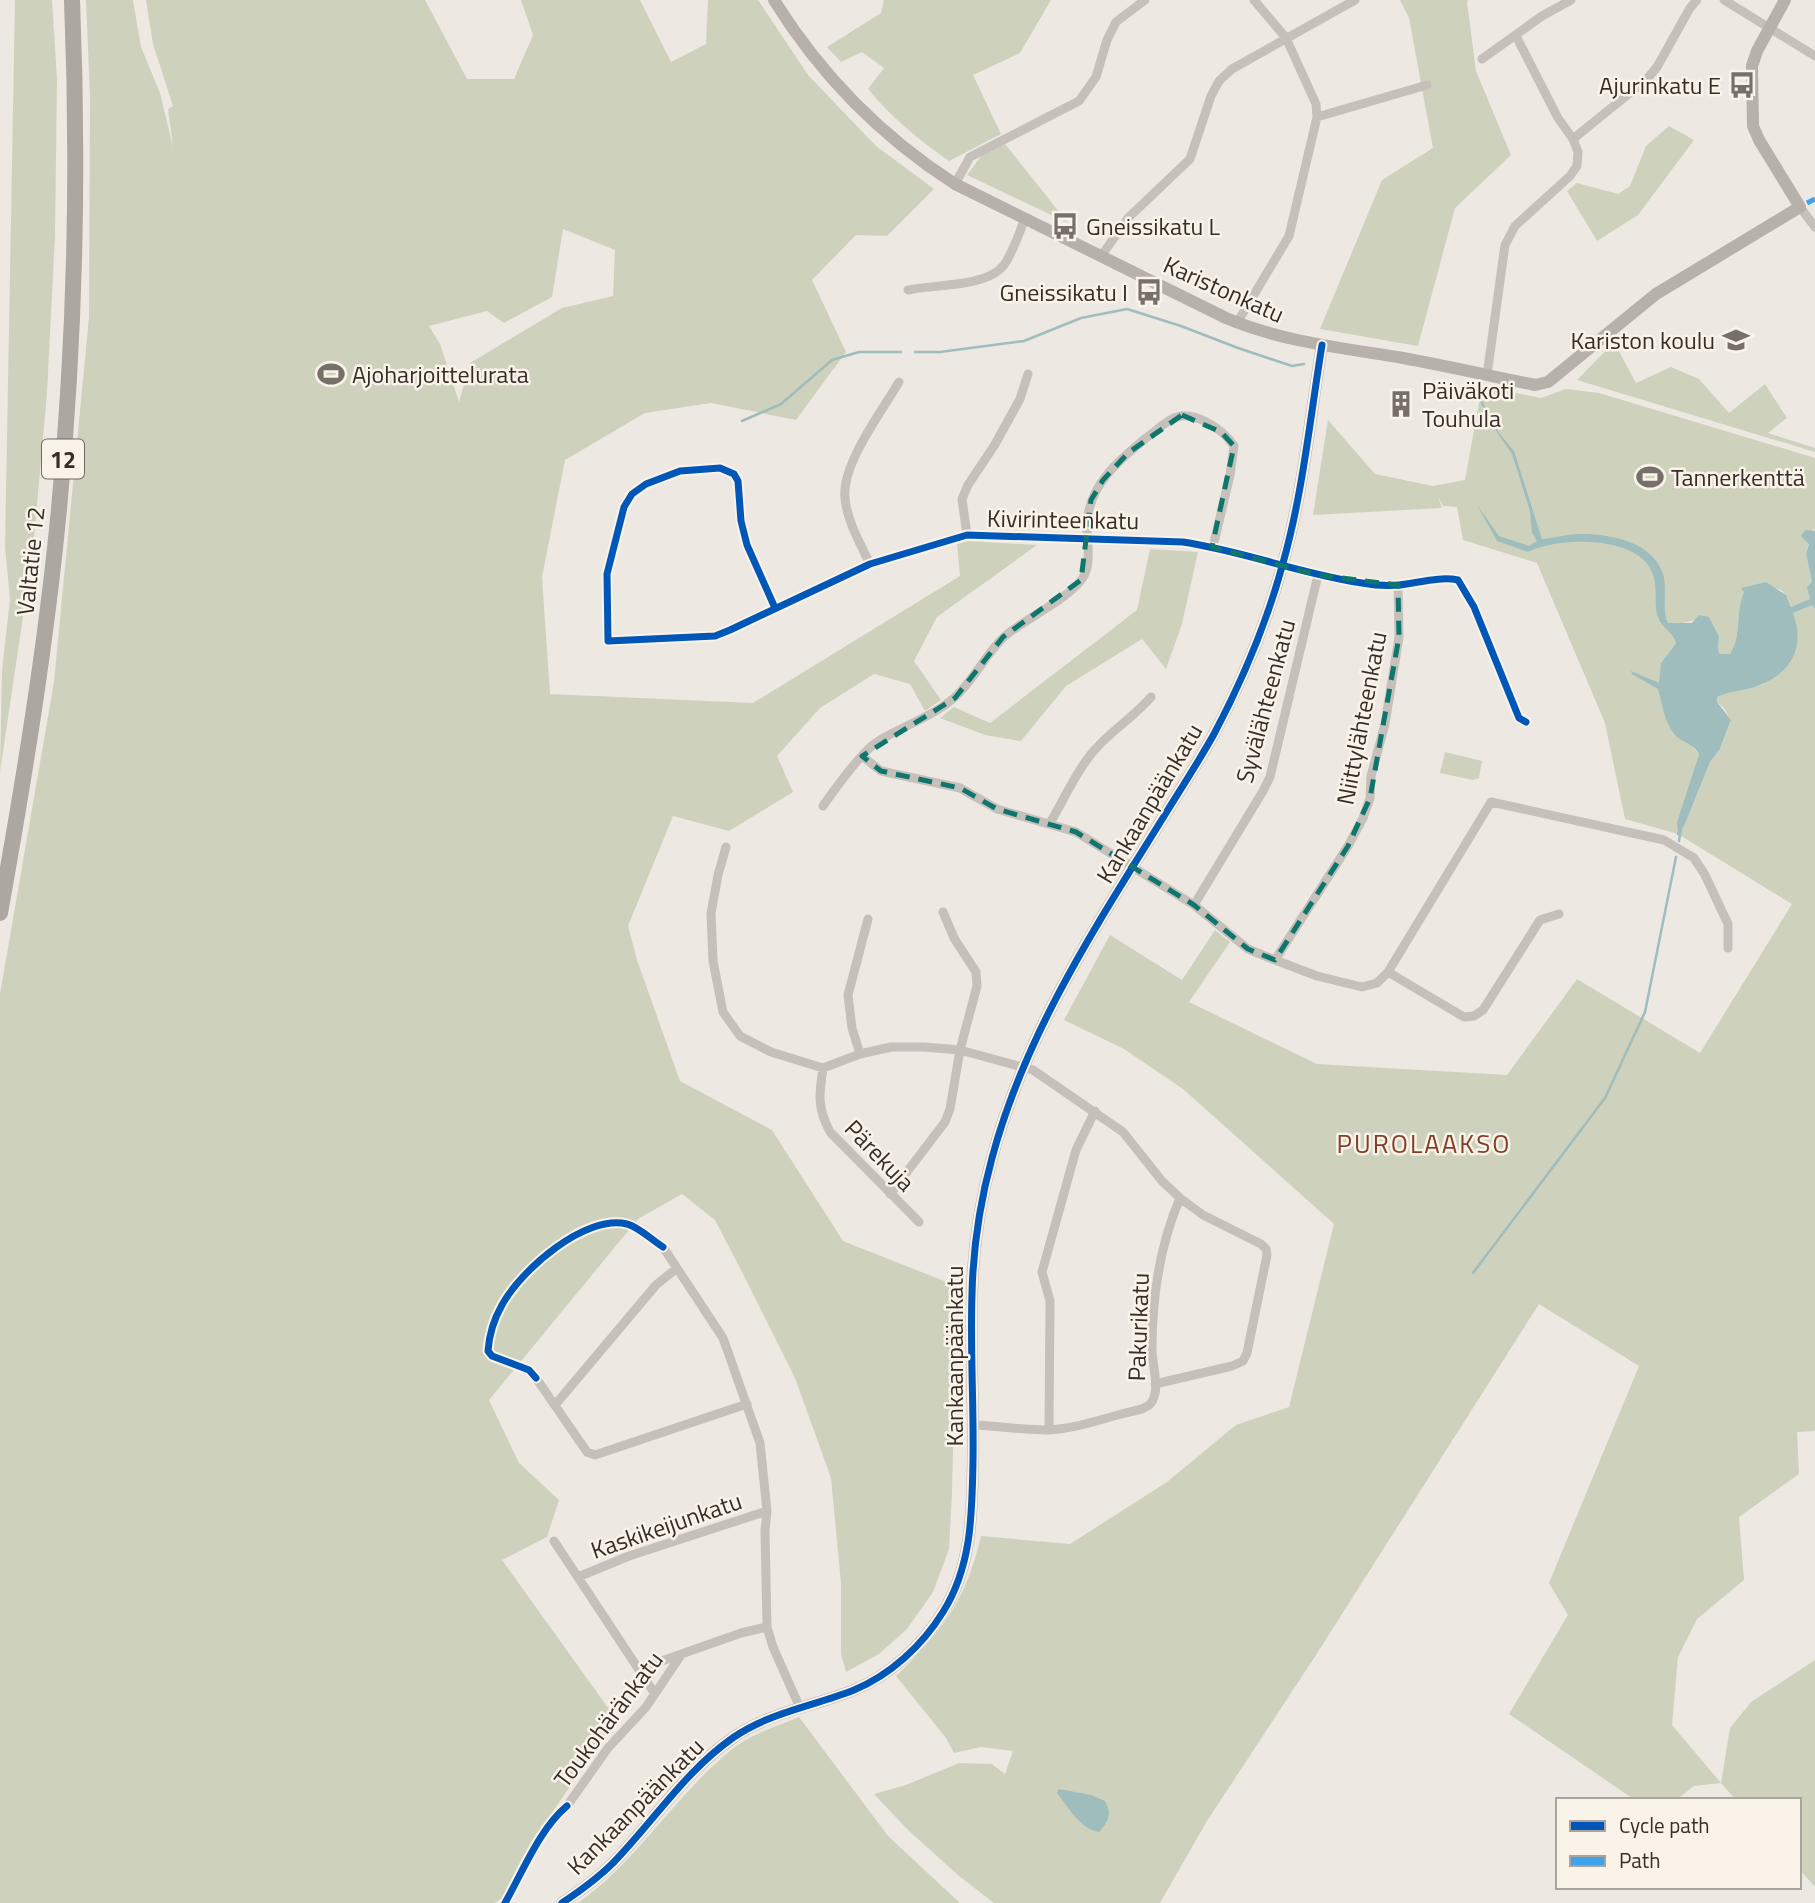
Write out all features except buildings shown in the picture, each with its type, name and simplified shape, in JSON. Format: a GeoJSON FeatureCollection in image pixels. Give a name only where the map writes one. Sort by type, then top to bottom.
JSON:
{"type":"FeatureCollection","features":[{"type":"Feature","properties":{"kind":"highway","name":"Valtatie 12"},"geometry":{"type":"LineString","coordinates":[[0,914],[37,689],[59,509],[67,415],[73,316],[75,200],[76,94],[72,0]]}},
{"type":"Feature","properties":{"kind":"street","name":"Karistonkatu"},"geometry":{"type":"LineString","coordinates":[[774,0],[804,46],[870,118],[913,156],[955,184],[1237,323],[1266,334],[1437,364],[1535,385],[1548,382],[1656,294],[1800,207]]}},
{"type":"Feature","properties":{"kind":"street"},"geometry":{"type":"LineString","coordinates":[[955,184],[970,157],[1079,101],[1096,77],[1107,40],[1116,22],[1145,0]]}},
{"type":"Feature","properties":{"kind":"street"},"geometry":{"type":"LineString","coordinates":[[1237,323],[1289,236],[1317,117],[1316,104],[1286,38],[1254,0]]}},
{"type":"Feature","properties":{"kind":"street"},"geometry":{"type":"LineString","coordinates":[[1102,255],[1128,218],[1190,159],[1211,96],[1219,81],[1233,69],[1354,0]]}},
{"type":"Feature","properties":{"kind":"street"},"geometry":{"type":"LineString","coordinates":[[1482,59],[1542,16],[1571,0]]}},
{"type":"Feature","properties":{"kind":"street"},"geometry":{"type":"LineString","coordinates":[[1573,139],[1647,79],[1657,67],[1690,8],[1698,0]]}},
{"type":"Feature","properties":{"kind":"street"},"geometry":{"type":"LineString","coordinates":[[1724,0],[1815,56]]}},
{"type":"Feature","properties":{"kind":"street"},"geometry":{"type":"LineString","coordinates":[[1786,0],[1757,51],[1752,66],[1753,126],[1759,141],[1800,207],[1813,220]]}},
{"type":"Feature","properties":{"kind":"street"},"geometry":{"type":"LineString","coordinates":[[1487,375],[1505,245],[1515,226],[1570,176],[1577,166],[1578,152],[1573,139],[1558,118],[1516,36]]}},
{"type":"Feature","properties":{"kind":"street"},"geometry":{"type":"LineString","coordinates":[[1317,117],[1427,85]]}},
{"type":"Feature","properties":{"kind":"street"},"geometry":{"type":"LineString","coordinates":[[908,290],[967,282],[998,271],[1006,261],[1025,219]]}},
{"type":"Feature","properties":{"kind":"street","name":"Kankaanpäänkatu"},"geometry":{"type":"LineString","coordinates":[[562,1903],[609,1867],[681,1783],[715,1752],[752,1726],[854,1690],[888,1671],[917,1646],[944,1611],[955,1590],[969,1544],[974,1425],[974,1255],[990,1164],[1002,1122],[1022,1067],[1048,1011],[1213,735],[1255,644],[1283,566],[1301,482],[1322,345]]}},
{"type":"Feature","properties":{"kind":"street"},"geometry":{"type":"LineString","coordinates":[[967,535],[962,499],[1020,398],[1028,374]]}},
{"type":"Feature","properties":{"kind":"street"},"geometry":{"type":"LineString","coordinates":[[870,564],[849,516],[844,496],[848,470],[899,382]]}},
{"type":"Feature","properties":{"kind":"street"},"geometry":{"type":"LineString","coordinates":[[823,806],[876,742],[955,698],[1003,637],[1073,588],[1085,573],[1087,521],[1091,500],[1102,480],[1117,462],[1171,420],[1182,415],[1189,415],[1221,432],[1234,446],[1213,547]]}},
{"type":"Feature","properties":{"kind":"street","name":"Kivirinteenkatu"},"geometry":{"type":"LineString","coordinates":[[775,608],[747,545],[740,522],[738,481],[734,474],[709,467],[680,471],[646,484],[632,494],[624,507],[607,574],[608,641],[715,636],[870,564],[967,535],[1161,540],[1213,547],[1244,557],[1364,584],[1398,585],[1439,579],[1458,580],[1474,607],[1519,718],[1526,722]]}},
{"type":"Feature","properties":{"kind":"street","name":"Syvälähteenkatu"},"geometry":{"type":"LineString","coordinates":[[1194,905],[1270,777],[1318,575]]}},
{"type":"Feature","properties":{"kind":"street","name":"Niittylähteenkatu"},"geometry":{"type":"LineString","coordinates":[[1275,960],[1348,846],[1370,798],[1371,776],[1385,724],[1399,637],[1398,585]]}},
{"type":"Feature","properties":{"kind":"street"},"geometry":{"type":"LineString","coordinates":[[1050,823],[1090,755],[1103,740],[1135,715],[1151,696]]}},
{"type":"Feature","properties":{"kind":"street"},"geometry":{"type":"LineString","coordinates":[[862,756],[881,771],[960,788],[997,809],[1076,832],[1194,905],[1248,949],[1317,976],[1362,987],[1377,983],[1388,972],[1491,802],[1664,840],[1694,858],[1728,923],[1728,948]]}},
{"type":"Feature","properties":{"kind":"street"},"geometry":{"type":"LineString","coordinates":[[726,847],[712,912],[713,961],[723,1012],[740,1035],[771,1052],[822,1068],[860,1054],[891,1047],[960,1050],[1033,1070],[1124,1132],[1180,1198],[1203,1215],[1266,1249],[1247,1353],[1242,1361],[1232,1366],[1155,1384]]}},
{"type":"Feature","properties":{"kind":"street"},"geometry":{"type":"LineString","coordinates":[[890,1194],[945,1122],[977,986],[976,972],[954,938],[943,912]]}},
{"type":"Feature","properties":{"kind":"street"},"geometry":{"type":"LineString","coordinates":[[1388,972],[1464,1017],[1474,1016],[1483,1010],[1540,920],[1559,914]]}},
{"type":"Feature","properties":{"kind":"street"},"geometry":{"type":"LineString","coordinates":[[860,1054],[852,1028],[848,995],[867,919]]}},
{"type":"Feature","properties":{"kind":"street","name":"Pärekuja"},"geometry":{"type":"LineString","coordinates":[[822,1068],[819,1099],[822,1116],[830,1132],[919,1222]]}},
{"type":"Feature","properties":{"kind":"street"},"geometry":{"type":"LineString","coordinates":[[1049,1430],[1049,1301],[1042,1272],[1076,1150],[1095,1111]]}},
{"type":"Feature","properties":{"kind":"street","name":"Pakurikatu"},"geometry":{"type":"LineString","coordinates":[[974,1425],[1049,1430],[1144,1408],[1151,1403],[1155,1394],[1153,1311],[1159,1264],[1167,1229],[1180,1198]]}},
{"type":"Feature","properties":{"kind":"street"},"geometry":{"type":"LineString","coordinates":[[663,1247],[723,1338],[760,1443],[766,1511],[767,1627],[800,1708]]}},
{"type":"Feature","properties":{"kind":"street"},"geometry":{"type":"LineString","coordinates":[[555,1405],[656,1285],[677,1268]]}},
{"type":"Feature","properties":{"kind":"street"},"geometry":{"type":"LineString","coordinates":[[536,1378],[587,1452],[595,1455],[747,1404]]}},
{"type":"Feature","properties":{"kind":"street","name":"Kaskikeijunkatu"},"geometry":{"type":"LineString","coordinates":[[579,1577],[629,1556],[766,1511]]}},
{"type":"Feature","properties":{"kind":"street","name":"Kaskikeijunkatu"},"geometry":{"type":"LineString","coordinates":[[554,1541],[655,1694]]}},
{"type":"Feature","properties":{"kind":"street","name":"Toukohäränkatu"},"geometry":{"type":"LineString","coordinates":[[639,1669],[741,1633],[767,1627]]}},
{"type":"Feature","properties":{"kind":"street","name":"Toukohäränkatu"},"geometry":{"type":"LineString","coordinates":[[567,1806],[608,1748],[655,1694],[681,1655]]}},
{"type":"Feature","properties":{"kind":"highlighted area"},"geometry":{"type":"Polygon","coordinates":[[[1182,415],[1221,432],[1234,446],[1212,547],[1318,575],[1398,585],[1399,637],[1370,798],[1348,846],[1275,960],[1248,949],[1194,905],[1076,832],[997,809],[960,788],[881,771],[862,756],[955,698],[1003,637],[1081,580],[1091,500],[1103,480],[1128,453],[1182,415]]]}},
{"type":"Feature","properties":{"kind":"green space"},"geometry":{"type":"Polygon","coordinates":[[[15,0],[52,0],[57,79],[55,236],[47,393],[33,549],[0,772],[2,670],[10,599],[5,547],[15,0]]]}},
{"type":"Feature","properties":{"kind":"green space"},"geometry":{"type":"Polygon","coordinates":[[[86,0],[133,0],[141,47],[160,93],[173,147],[168,109],[173,106],[153,44],[146,0],[425,0],[467,79],[514,79],[533,35],[521,0],[640,0],[671,62],[706,44],[708,0],[758,0],[808,75],[876,146],[934,189],[887,236],[856,235],[812,280],[846,352],[796,420],[711,403],[645,413],[565,460],[542,577],[550,694],[753,703],[960,576],[957,544],[968,541],[1037,545],[937,617],[914,661],[941,700],[925,711],[910,684],[874,674],[820,708],[777,756],[793,792],[729,831],[673,816],[628,926],[637,960],[680,1081],[772,1130],[843,1241],[957,1286],[949,1549],[933,1592],[907,1629],[879,1654],[846,1672],[841,1654],[841,1583],[831,1478],[795,1378],[715,1220],[682,1194],[638,1219],[489,1400],[519,1463],[559,1500],[547,1537],[502,1560],[616,1719],[530,1845],[501,1899],[495,1903],[0,1903],[0,994],[54,682],[89,317],[90,97],[86,0]],[[563,229],[552,297],[504,323],[487,311],[429,326],[440,344],[459,402],[470,363],[562,308],[613,296],[615,250],[563,229]]]}},
{"type":"Feature","properties":{"kind":"green space"},"geometry":{"type":"Polygon","coordinates":[[[884,0],[1051,0],[1020,53],[973,75],[1001,134],[949,161],[906,128],[868,89],[884,68],[862,52],[841,62],[827,47],[881,13],[884,0]]]}},
{"type":"Feature","properties":{"kind":"green space"},"geometry":{"type":"Polygon","coordinates":[[[1400,0],[1468,0],[1476,71],[1511,155],[1455,208],[1418,346],[1320,329],[1382,180],[1433,148],[1409,18],[1400,0]]]}},
{"type":"Feature","properties":{"kind":"green space"},"geometry":{"type":"Polygon","coordinates":[[[1669,126],[1694,140],[1638,215],[1597,241],[1567,191],[1577,183],[1618,194],[1630,186],[1646,146],[1669,126]]]}},
{"type":"Feature","properties":{"kind":"green space"},"geometry":{"type":"Polygon","coordinates":[[[1005,144],[1068,223],[967,175],[982,155],[1005,144]]]}},
{"type":"Feature","properties":{"kind":"green space"},"geometry":{"type":"Polygon","coordinates":[[[1614,342],[1636,383],[1671,367],[1699,379],[1729,413],[1765,384],[1787,418],[1768,433],[1815,448],[1815,452],[1577,380],[1614,342]]]}},
{"type":"Feature","properties":{"kind":"green space"},"geometry":{"type":"Polygon","coordinates":[[[1482,386],[1541,398],[1566,389],[1599,393],[1815,458],[1815,531],[1813,529],[1806,554],[1812,582],[1811,599],[1791,607],[1785,594],[1774,587],[1746,587],[1742,589],[1744,592],[1736,640],[1730,654],[1720,654],[1719,636],[1709,617],[1678,624],[1674,637],[1676,643],[1661,663],[1677,737],[1689,742],[1699,754],[1677,822],[1685,824],[1710,762],[1720,749],[1731,721],[1717,702],[1717,697],[1762,685],[1783,671],[1793,613],[1812,604],[1815,609],[1815,1431],[1797,1432],[1799,1474],[1739,1517],[1744,1580],[1697,1619],[1678,1657],[1672,1725],[1721,1783],[1694,1786],[1679,1798],[1632,1798],[1509,1714],[1568,1615],[1549,1583],[1639,1366],[1539,1304],[1207,1821],[1160,1903],[994,1903],[908,1830],[874,1794],[906,1785],[959,1763],[992,1764],[1005,1774],[1013,1751],[981,1747],[954,1753],[946,1738],[896,1676],[940,1629],[960,1597],[981,1536],[1070,1544],[1167,1482],[1236,1425],[1289,1407],[1334,1224],[1183,1089],[1124,1049],[1064,1020],[1110,935],[1182,980],[1215,930],[1230,942],[1189,1002],[1317,1064],[1507,1075],[1577,979],[1700,1053],[1792,904],[1678,834],[1625,819],[1605,723],[1537,563],[1463,540],[1457,507],[1443,506],[1438,496],[1442,508],[1313,515],[1328,420],[1375,474],[1433,486],[1465,480],[1482,386]]]}},
{"type":"Feature","properties":{"kind":"green space"},"geometry":{"type":"Polygon","coordinates":[[[1150,549],[1198,552],[1182,624],[1166,669],[1142,639],[1066,686],[1021,741],[985,735],[940,718],[954,707],[990,723],[1137,610],[1150,549]]]}},
{"type":"Feature","properties":{"kind":"green space"},"geometry":{"type":"Polygon","coordinates":[[[1445,752],[1482,761],[1479,778],[1473,780],[1440,773],[1445,752]]]}},
{"type":"Feature","properties":{"kind":"green space"},"geometry":{"type":"Polygon","coordinates":[[[1815,1660],[1815,1887],[1801,1871],[1801,1798],[1734,1798],[1721,1783],[1730,1728],[1751,1702],[1815,1660]]]}},
{"type":"Feature","properties":{"kind":"green space"},"geometry":{"type":"Polygon","coordinates":[[[799,1717],[888,1836],[960,1903],[578,1903],[620,1867],[694,1785],[735,1747],[799,1717]]]}},
{"type":"Feature","properties":{"kind":"water"},"geometry":{"type":"Polygon","coordinates":[[[1480,397],[1499,433],[1514,451],[1542,539],[1592,534],[1617,538],[1640,547],[1658,563],[1663,574],[1668,623],[1692,623],[1699,615],[1709,617],[1719,636],[1720,654],[1730,654],[1734,647],[1744,592],[1741,588],[1766,582],[1786,595],[1791,607],[1810,599],[1807,587],[1812,582],[1806,554],[1809,544],[1801,536],[1805,530],[1815,531],[1815,609],[1812,605],[1793,613],[1798,636],[1797,646],[1781,673],[1760,685],[1717,697],[1717,702],[1731,720],[1720,749],[1710,762],[1685,824],[1678,834],[1677,822],[1699,754],[1673,732],[1664,714],[1658,689],[1631,671],[1659,683],[1661,663],[1676,643],[1658,617],[1655,582],[1651,570],[1629,550],[1613,545],[1576,542],[1541,547],[1528,552],[1497,541],[1477,505],[1499,536],[1529,546],[1537,541],[1532,533],[1530,511],[1512,454],[1498,434],[1479,400],[1480,397]]]}},
{"type":"Feature","properties":{"kind":"water"},"geometry":{"type":"Polygon","coordinates":[[[1059,1789],[1091,1795],[1105,1801],[1108,1817],[1099,1832],[1086,1827],[1075,1817],[1057,1793],[1059,1789]]]}},
{"type":"Feature","properties":{"kind":"waterway"},"geometry":{"type":"LineString","coordinates":[[915,352],[940,352],[1024,341],[1081,318],[1127,309],[1292,366],[1304,364]]}},
{"type":"Feature","properties":{"kind":"waterway"},"geometry":{"type":"LineString","coordinates":[[742,421],[781,404],[832,360],[859,352],[901,352]]}},
{"type":"Feature","properties":{"kind":"waterway"},"geometry":{"type":"LineString","coordinates":[[1678,834],[1681,829],[1679,841]]}},
{"type":"Feature","properties":{"kind":"waterway"},"geometry":{"type":"LineString","coordinates":[[1473,1273],[1605,1098],[1645,1012],[1676,857]]}},
{"type":"Feature","properties":{"kind":"marked path"},"geometry":{"type":"LineString","coordinates":[[1807,203],[1815,199]]}},
{"type":"Feature","properties":{"kind":"cycle path"},"geometry":{"type":"LineString","coordinates":[[562,1903],[613,1863],[716,1750],[763,1721],[839,1696],[880,1676],[915,1648],[935,1624],[953,1594],[965,1558],[971,1520],[973,1277],[978,1226],[992,1158],[1006,1111],[1024,1066],[1066,979],[1214,734],[1253,651],[1277,585],[1290,536],[1322,345]]}},
{"type":"Feature","properties":{"kind":"cycle path"},"geometry":{"type":"LineString","coordinates":[[775,608],[747,545],[741,521],[738,481],[734,474],[720,468],[680,471],[646,484],[632,494],[624,507],[607,574],[608,641],[715,636],[870,564],[967,535],[1183,542],[1366,584],[1394,585],[1436,579],[1458,580],[1474,607],[1519,718],[1526,722]]}},
{"type":"Feature","properties":{"kind":"cycle path"},"geometry":{"type":"LineString","coordinates":[[536,1378],[529,1370],[492,1356],[488,1351],[489,1339],[499,1310],[524,1276],[539,1261],[574,1236],[610,1223],[632,1226],[663,1247]]}},
{"type":"Feature","properties":{"kind":"cycle path"},"geometry":{"type":"LineString","coordinates":[[505,1903],[540,1838],[567,1806]]}},
{"type":"Feature","properties":{"kind":"place","name":"Ajurinkatu E"},"geometry":{"type":"Point","coordinates":[1742,85]}},
{"type":"Feature","properties":{"kind":"place","name":"Gneissikatu L"},"geometry":{"type":"Point","coordinates":[1065,226]}},
{"type":"Feature","properties":{"kind":"place","name":"Gneissikatu I"},"geometry":{"type":"Point","coordinates":[1149,292]}},
{"type":"Feature","properties":{"kind":"place","name":"Kariston koulu"},"geometry":{"type":"Point","coordinates":[1736,340]}},
{"type":"Feature","properties":{"kind":"place","name":"Ajoharjoittelurata"},"geometry":{"type":"Point","coordinates":[331,374]}},
{"type":"Feature","properties":{"kind":"place","name":"Päiväkoti Touhula"},"geometry":{"type":"Point","coordinates":[1401,404]}},
{"type":"Feature","properties":{"kind":"place","name":"Tannerkenttä"},"geometry":{"type":"Point","coordinates":[1650,477]}},
{"type":"Feature","properties":{"kind":"district","name":"PUROLAAKSO"},"geometry":{"type":"Point","coordinates":[1424,1143]}}]}
